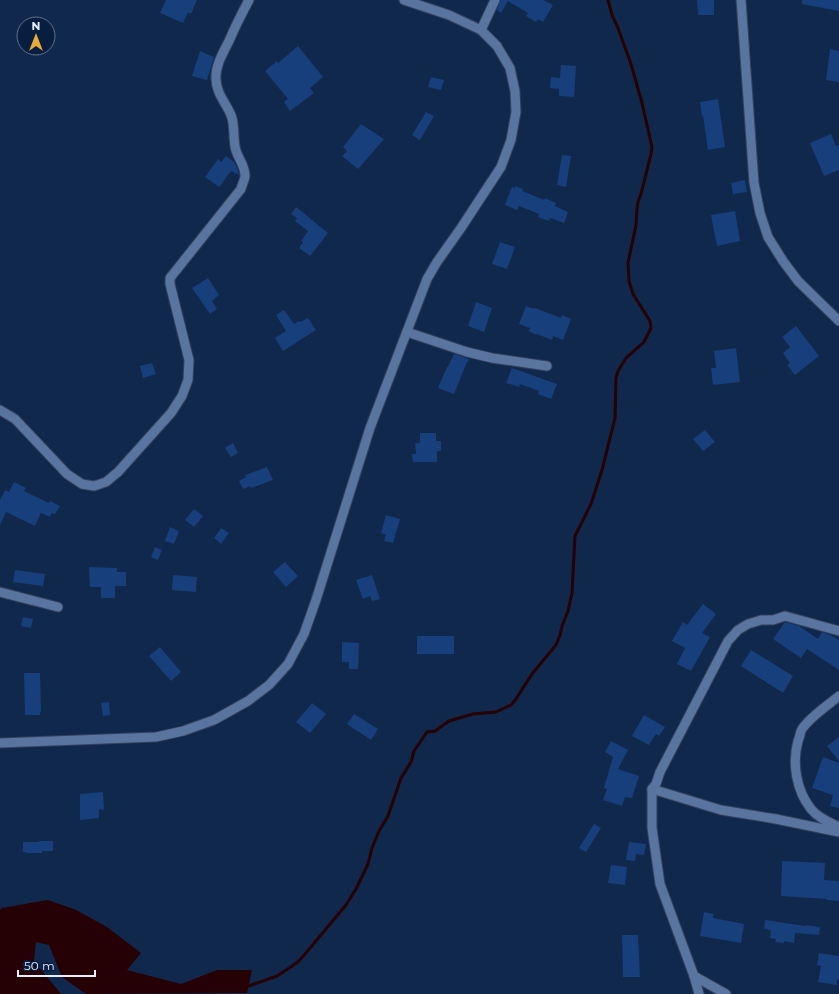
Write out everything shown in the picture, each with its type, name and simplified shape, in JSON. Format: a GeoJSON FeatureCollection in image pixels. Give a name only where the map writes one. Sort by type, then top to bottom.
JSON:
{"type":"FeatureCollection","features":[{"type":"Feature","properties":{"kind":"street"},"geometry":{"type":"LineString","coordinates":[[0,410],[14,419],[67,474],[82,484],[94,486],[106,482],[118,472],[171,413],[182,396],[188,380],[189,360],[170,284],[170,278],[241,189],[245,178],[245,171],[235,146],[231,116],[218,91],[216,78],[217,66],[250,0]]}},
{"type":"Feature","properties":{"kind":"street"},"geometry":{"type":"LineString","coordinates":[[0,743],[156,737],[183,731],[214,720],[248,701],[269,685],[288,664],[304,634],[370,428],[427,279],[501,167],[511,140],[516,112],[515,91],[510,68],[497,46],[480,30],[449,15],[404,0]]}},
{"type":"Feature","properties":{"kind":"street"},"geometry":{"type":"LineString","coordinates":[[480,30],[495,0]]}},
{"type":"Feature","properties":{"kind":"street"},"geometry":{"type":"LineString","coordinates":[[740,0],[754,183],[760,213],[768,237],[783,261],[798,281],[839,322]]}},
{"type":"Feature","properties":{"kind":"street"},"geometry":{"type":"LineString","coordinates":[[407,332],[467,352],[492,358],[547,366]]}},
{"type":"Feature","properties":{"kind":"street"},"geometry":{"type":"LineString","coordinates":[[0,592],[58,607]]}},
{"type":"Feature","properties":{"kind":"street"},"geometry":{"type":"LineString","coordinates":[[699,994],[694,976],[660,884],[652,828],[652,789],[656,784],[660,772],[728,641],[738,630],[748,624],[761,620],[773,620],[785,616],[839,631]]}},
{"type":"Feature","properties":{"kind":"street"},"geometry":{"type":"LineString","coordinates":[[839,696],[815,715],[802,730],[795,751],[796,776],[802,794],[811,809],[822,819],[839,827]]}},
{"type":"Feature","properties":{"kind":"street"},"geometry":{"type":"LineString","coordinates":[[652,789],[721,810],[776,819],[839,832]]}},
{"type":"Feature","properties":{"kind":"street"},"geometry":{"type":"LineString","coordinates":[[694,976],[726,994]]}},
{"type":"Feature","properties":{"kind":"shaded area"},"geometry":{"type":"Polygon","coordinates":[[[48,900],[76,910],[107,927],[141,953],[127,970],[181,984],[217,970],[252,970],[247,993],[86,994],[62,977],[49,945],[36,942],[34,961],[61,994],[0,994],[0,910],[2,908],[48,900]]]}},
{"type":"Feature","properties":{"kind":"building"},"geometry":{"type":"Polygon","coordinates":[[[166,0],[197,0],[191,14],[188,12],[183,23],[160,13],[166,0]]]}},
{"type":"Feature","properties":{"kind":"building"},"geometry":{"type":"Polygon","coordinates":[[[501,0],[543,0],[553,5],[543,22],[538,19],[536,22],[526,16],[528,13],[508,1],[501,13],[497,10],[501,0]]]}},
{"type":"Feature","properties":{"kind":"building"},"geometry":{"type":"Polygon","coordinates":[[[697,0],[714,0],[714,15],[698,15],[697,0]]]}},
{"type":"Feature","properties":{"kind":"building"},"geometry":{"type":"Polygon","coordinates":[[[802,0],[839,0],[839,11],[802,4],[802,0]]]}},
{"type":"Feature","properties":{"kind":"building"},"geometry":{"type":"Polygon","coordinates":[[[298,46],[323,77],[310,88],[314,93],[290,111],[284,102],[288,99],[265,71],[277,61],[278,63],[298,46]]]}},
{"type":"Feature","properties":{"kind":"building"},"geometry":{"type":"Polygon","coordinates":[[[830,49],[839,51],[839,82],[826,80],[830,49]]]}},
{"type":"Feature","properties":{"kind":"building"},"geometry":{"type":"Polygon","coordinates":[[[200,51],[214,57],[207,80],[192,76],[200,51]]]}},
{"type":"Feature","properties":{"kind":"building"},"geometry":{"type":"Polygon","coordinates":[[[561,65],[576,66],[574,97],[559,96],[559,89],[550,88],[551,77],[560,78],[561,65]]]}},
{"type":"Feature","properties":{"kind":"building"},"geometry":{"type":"Polygon","coordinates":[[[431,77],[444,80],[441,90],[428,87],[431,77]]]}},
{"type":"Feature","properties":{"kind":"building"},"geometry":{"type":"Polygon","coordinates":[[[718,99],[725,147],[708,150],[700,102],[718,99]]]}},
{"type":"Feature","properties":{"kind":"building"},"geometry":{"type":"Polygon","coordinates":[[[426,112],[434,116],[420,140],[412,135],[426,112]]]}},
{"type":"Feature","properties":{"kind":"building"},"geometry":{"type":"Polygon","coordinates":[[[361,124],[384,139],[358,169],[342,156],[347,151],[343,147],[361,124]]]}},
{"type":"Feature","properties":{"kind":"building"},"geometry":{"type":"Polygon","coordinates":[[[831,134],[836,146],[839,145],[839,170],[824,176],[810,143],[831,134]]]}},
{"type":"Feature","properties":{"kind":"building"},"geometry":{"type":"Polygon","coordinates":[[[562,155],[571,156],[566,187],[557,185],[562,155]]]}},
{"type":"Feature","properties":{"kind":"building"},"geometry":{"type":"Polygon","coordinates":[[[226,156],[234,162],[239,175],[231,171],[219,187],[205,177],[218,159],[221,162],[226,156]]]}},
{"type":"Feature","properties":{"kind":"building"},"geometry":{"type":"Polygon","coordinates":[[[745,180],[747,192],[733,194],[731,183],[745,180]]]}},
{"type":"Feature","properties":{"kind":"building"},"geometry":{"type":"Polygon","coordinates":[[[515,186],[523,189],[522,191],[556,203],[555,206],[568,212],[564,223],[550,218],[549,221],[538,217],[539,214],[519,206],[517,210],[505,205],[512,187],[515,188],[515,186]]]}},
{"type":"Feature","properties":{"kind":"building"},"geometry":{"type":"Polygon","coordinates":[[[296,207],[328,233],[310,256],[299,248],[303,242],[301,241],[308,231],[295,221],[297,218],[291,214],[296,207]]]}},
{"type":"Feature","properties":{"kind":"building"},"geometry":{"type":"Polygon","coordinates":[[[735,211],[740,241],[717,246],[711,215],[735,211]]]}},
{"type":"Feature","properties":{"kind":"building"},"geometry":{"type":"Polygon","coordinates":[[[500,242],[515,247],[507,269],[492,264],[500,242]]]}},
{"type":"Feature","properties":{"kind":"building"},"geometry":{"type":"Polygon","coordinates":[[[208,278],[219,295],[212,301],[217,309],[210,314],[192,288],[208,278]]]}},
{"type":"Feature","properties":{"kind":"building"},"geometry":{"type":"Polygon","coordinates":[[[476,302],[492,308],[484,332],[468,326],[476,302]]]}},
{"type":"Feature","properties":{"kind":"building"},"geometry":{"type":"Polygon","coordinates":[[[526,306],[561,318],[562,315],[571,319],[563,340],[553,336],[552,340],[537,335],[529,331],[530,328],[519,324],[526,306]]]}},
{"type":"Feature","properties":{"kind":"building"},"geometry":{"type":"Polygon","coordinates":[[[284,310],[294,324],[308,318],[316,330],[283,351],[275,338],[286,331],[276,315],[284,310]]]}},
{"type":"Feature","properties":{"kind":"building"},"geometry":{"type":"Polygon","coordinates":[[[796,326],[819,356],[795,375],[787,365],[790,363],[783,353],[790,347],[782,337],[796,326]]]}},
{"type":"Feature","properties":{"kind":"building"},"geometry":{"type":"Polygon","coordinates":[[[736,348],[740,382],[713,385],[711,368],[716,368],[714,351],[736,348]]]}},
{"type":"Feature","properties":{"kind":"building"},"geometry":{"type":"Polygon","coordinates":[[[454,354],[469,359],[454,394],[438,388],[454,354]]]}},
{"type":"Feature","properties":{"kind":"building"},"geometry":{"type":"Polygon","coordinates":[[[152,363],[156,374],[143,378],[140,366],[152,363]]]}},
{"type":"Feature","properties":{"kind":"building"},"geometry":{"type":"Polygon","coordinates":[[[512,368],[557,384],[551,399],[538,394],[539,391],[520,384],[519,387],[506,383],[512,368]]]}},
{"type":"Feature","properties":{"kind":"building"},"geometry":{"type":"Polygon","coordinates":[[[705,430],[715,442],[703,451],[693,439],[705,430]]]}},
{"type":"Feature","properties":{"kind":"building"},"geometry":{"type":"Polygon","coordinates":[[[420,433],[436,433],[436,441],[441,441],[441,451],[437,451],[437,462],[413,462],[412,454],[416,454],[415,443],[420,443],[420,433]]]}},
{"type":"Feature","properties":{"kind":"building"},"geometry":{"type":"Polygon","coordinates":[[[233,443],[238,453],[231,457],[225,448],[233,443]]]}},
{"type":"Feature","properties":{"kind":"building"},"geometry":{"type":"Polygon","coordinates":[[[267,467],[273,480],[251,488],[250,486],[243,489],[239,481],[246,477],[245,475],[267,467]]]}},
{"type":"Feature","properties":{"kind":"building"},"geometry":{"type":"Polygon","coordinates":[[[14,482],[26,488],[24,491],[49,503],[50,501],[60,506],[55,514],[52,513],[50,517],[41,513],[35,526],[6,512],[0,525],[0,500],[5,490],[9,492],[14,482]]]}},
{"type":"Feature","properties":{"kind":"building"},"geometry":{"type":"Polygon","coordinates":[[[194,509],[203,516],[194,527],[185,520],[194,509]]]}},
{"type":"Feature","properties":{"kind":"building"},"geometry":{"type":"Polygon","coordinates":[[[386,515],[400,519],[393,543],[384,541],[386,535],[381,533],[386,515]]]}},
{"type":"Feature","properties":{"kind":"building"},"geometry":{"type":"Polygon","coordinates":[[[170,527],[179,531],[174,544],[165,541],[170,527]]]}},
{"type":"Feature","properties":{"kind":"building"},"geometry":{"type":"Polygon","coordinates":[[[221,528],[229,533],[221,544],[214,538],[221,528]]]}},
{"type":"Feature","properties":{"kind":"building"},"geometry":{"type":"Polygon","coordinates":[[[155,547],[162,550],[158,560],[151,557],[155,547]]]}},
{"type":"Feature","properties":{"kind":"building"},"geometry":{"type":"Polygon","coordinates":[[[285,562],[298,576],[286,587],[273,572],[285,562]]]}},
{"type":"Feature","properties":{"kind":"building"},"geometry":{"type":"Polygon","coordinates":[[[89,567],[117,568],[117,572],[126,572],[126,586],[115,586],[115,598],[101,598],[101,587],[90,587],[89,567]]]}},
{"type":"Feature","properties":{"kind":"building"},"geometry":{"type":"Polygon","coordinates":[[[15,570],[45,574],[43,586],[13,582],[15,570]]]}},
{"type":"Feature","properties":{"kind":"building"},"geometry":{"type":"Polygon","coordinates":[[[173,575],[197,577],[196,592],[172,590],[173,575]]]}},
{"type":"Feature","properties":{"kind":"building"},"geometry":{"type":"Polygon","coordinates":[[[372,575],[380,599],[372,601],[370,596],[363,599],[356,580],[372,575]]]}},
{"type":"Feature","properties":{"kind":"building"},"geometry":{"type":"Polygon","coordinates":[[[703,604],[716,614],[702,633],[710,637],[691,671],[677,664],[685,648],[672,641],[683,622],[687,625],[703,604]]]}},
{"type":"Feature","properties":{"kind":"building"},"geometry":{"type":"Polygon","coordinates":[[[23,617],[33,619],[31,628],[21,626],[23,617]]]}},
{"type":"Feature","properties":{"kind":"building"},"geometry":{"type":"Polygon","coordinates":[[[785,622],[799,626],[818,639],[822,632],[839,640],[839,670],[807,649],[801,658],[773,639],[785,622]]]}},
{"type":"Feature","properties":{"kind":"building"},"geometry":{"type":"Polygon","coordinates":[[[417,636],[454,636],[454,654],[417,654],[417,636]]]}},
{"type":"Feature","properties":{"kind":"building"},"geometry":{"type":"Polygon","coordinates":[[[342,642],[359,643],[358,669],[349,669],[349,662],[342,662],[342,642]]]}},
{"type":"Feature","properties":{"kind":"building"},"geometry":{"type":"Polygon","coordinates":[[[160,647],[181,672],[171,681],[149,656],[160,647]]]}},
{"type":"Feature","properties":{"kind":"building"},"geometry":{"type":"Polygon","coordinates":[[[751,650],[793,676],[783,693],[741,666],[751,650]]]}},
{"type":"Feature","properties":{"kind":"building"},"geometry":{"type":"Polygon","coordinates":[[[24,673],[40,673],[40,715],[25,715],[24,673]]]}},
{"type":"Feature","properties":{"kind":"building"},"geometry":{"type":"Polygon","coordinates":[[[109,702],[110,715],[103,716],[101,703],[109,702]]]}},
{"type":"Feature","properties":{"kind":"building"},"geometry":{"type":"Polygon","coordinates":[[[312,703],[326,714],[310,733],[296,722],[312,703]]]}},
{"type":"Feature","properties":{"kind":"building"},"geometry":{"type":"Polygon","coordinates":[[[354,714],[378,729],[371,740],[347,724],[354,714]]]}},
{"type":"Feature","properties":{"kind":"building"},"geometry":{"type":"Polygon","coordinates":[[[644,715],[665,727],[659,736],[656,734],[649,745],[632,736],[644,715]]]}},
{"type":"Feature","properties":{"kind":"building"},"geometry":{"type":"Polygon","coordinates":[[[839,737],[839,761],[827,746],[839,737]]]}},
{"type":"Feature","properties":{"kind":"building"},"geometry":{"type":"Polygon","coordinates":[[[611,741],[628,750],[618,769],[639,776],[632,798],[625,797],[622,806],[603,800],[607,789],[604,788],[613,757],[605,752],[611,741]]]}},
{"type":"Feature","properties":{"kind":"building"},"geometry":{"type":"Polygon","coordinates":[[[823,757],[839,763],[839,808],[830,806],[833,795],[812,788],[823,757]]]}},
{"type":"Feature","properties":{"kind":"building"},"geometry":{"type":"Polygon","coordinates":[[[103,792],[104,810],[99,809],[99,818],[80,820],[80,794],[103,792]]]}},
{"type":"Feature","properties":{"kind":"building"},"geometry":{"type":"Polygon","coordinates":[[[594,824],[601,828],[586,852],[579,848],[594,824]]]}},
{"type":"Feature","properties":{"kind":"building"},"geometry":{"type":"Polygon","coordinates":[[[53,841],[53,851],[42,851],[42,853],[23,852],[23,842],[53,841]]]}},
{"type":"Feature","properties":{"kind":"building"},"geometry":{"type":"Polygon","coordinates":[[[629,842],[646,844],[644,855],[636,854],[635,861],[626,860],[629,842]]]}},
{"type":"Feature","properties":{"kind":"building"},"geometry":{"type":"Polygon","coordinates":[[[782,861],[825,863],[824,880],[839,881],[839,901],[781,896],[782,861]]]}},
{"type":"Feature","properties":{"kind":"building"},"geometry":{"type":"Polygon","coordinates":[[[611,865],[627,867],[625,885],[608,883],[611,865]]]}},
{"type":"Feature","properties":{"kind":"building"},"geometry":{"type":"Polygon","coordinates":[[[704,912],[714,914],[713,918],[744,924],[741,943],[700,936],[704,912]]]}},
{"type":"Feature","properties":{"kind":"building"},"geometry":{"type":"Polygon","coordinates":[[[765,920],[820,927],[819,935],[795,933],[794,943],[784,941],[784,943],[775,942],[776,939],[770,938],[771,930],[764,929],[765,920]]]}},
{"type":"Feature","properties":{"kind":"building"},"geometry":{"type":"Polygon","coordinates":[[[622,935],[638,935],[640,977],[623,977],[622,935]]]}},
{"type":"Feature","properties":{"kind":"building"},"geometry":{"type":"Polygon","coordinates":[[[819,953],[839,956],[839,980],[837,979],[837,985],[818,982],[821,966],[817,965],[819,953]]]}},
{"type":"Feature","properties":{"kind":"waterway"},"geometry":{"type":"LineString","coordinates":[[246,987],[277,976],[298,962],[346,905],[356,889],[368,864],[372,848],[379,831],[388,816],[401,778],[411,762],[414,751],[427,732],[435,731],[449,721],[473,714],[496,712],[511,705],[532,674],[556,645],[560,635],[572,593],[575,536],[591,504],[602,470],[615,418],[616,378],[618,371],[626,358],[644,342],[651,328],[650,321],[633,294],[629,281],[628,263],[636,225],[638,202],[652,147],[631,64],[612,15],[608,0]]}}]}
